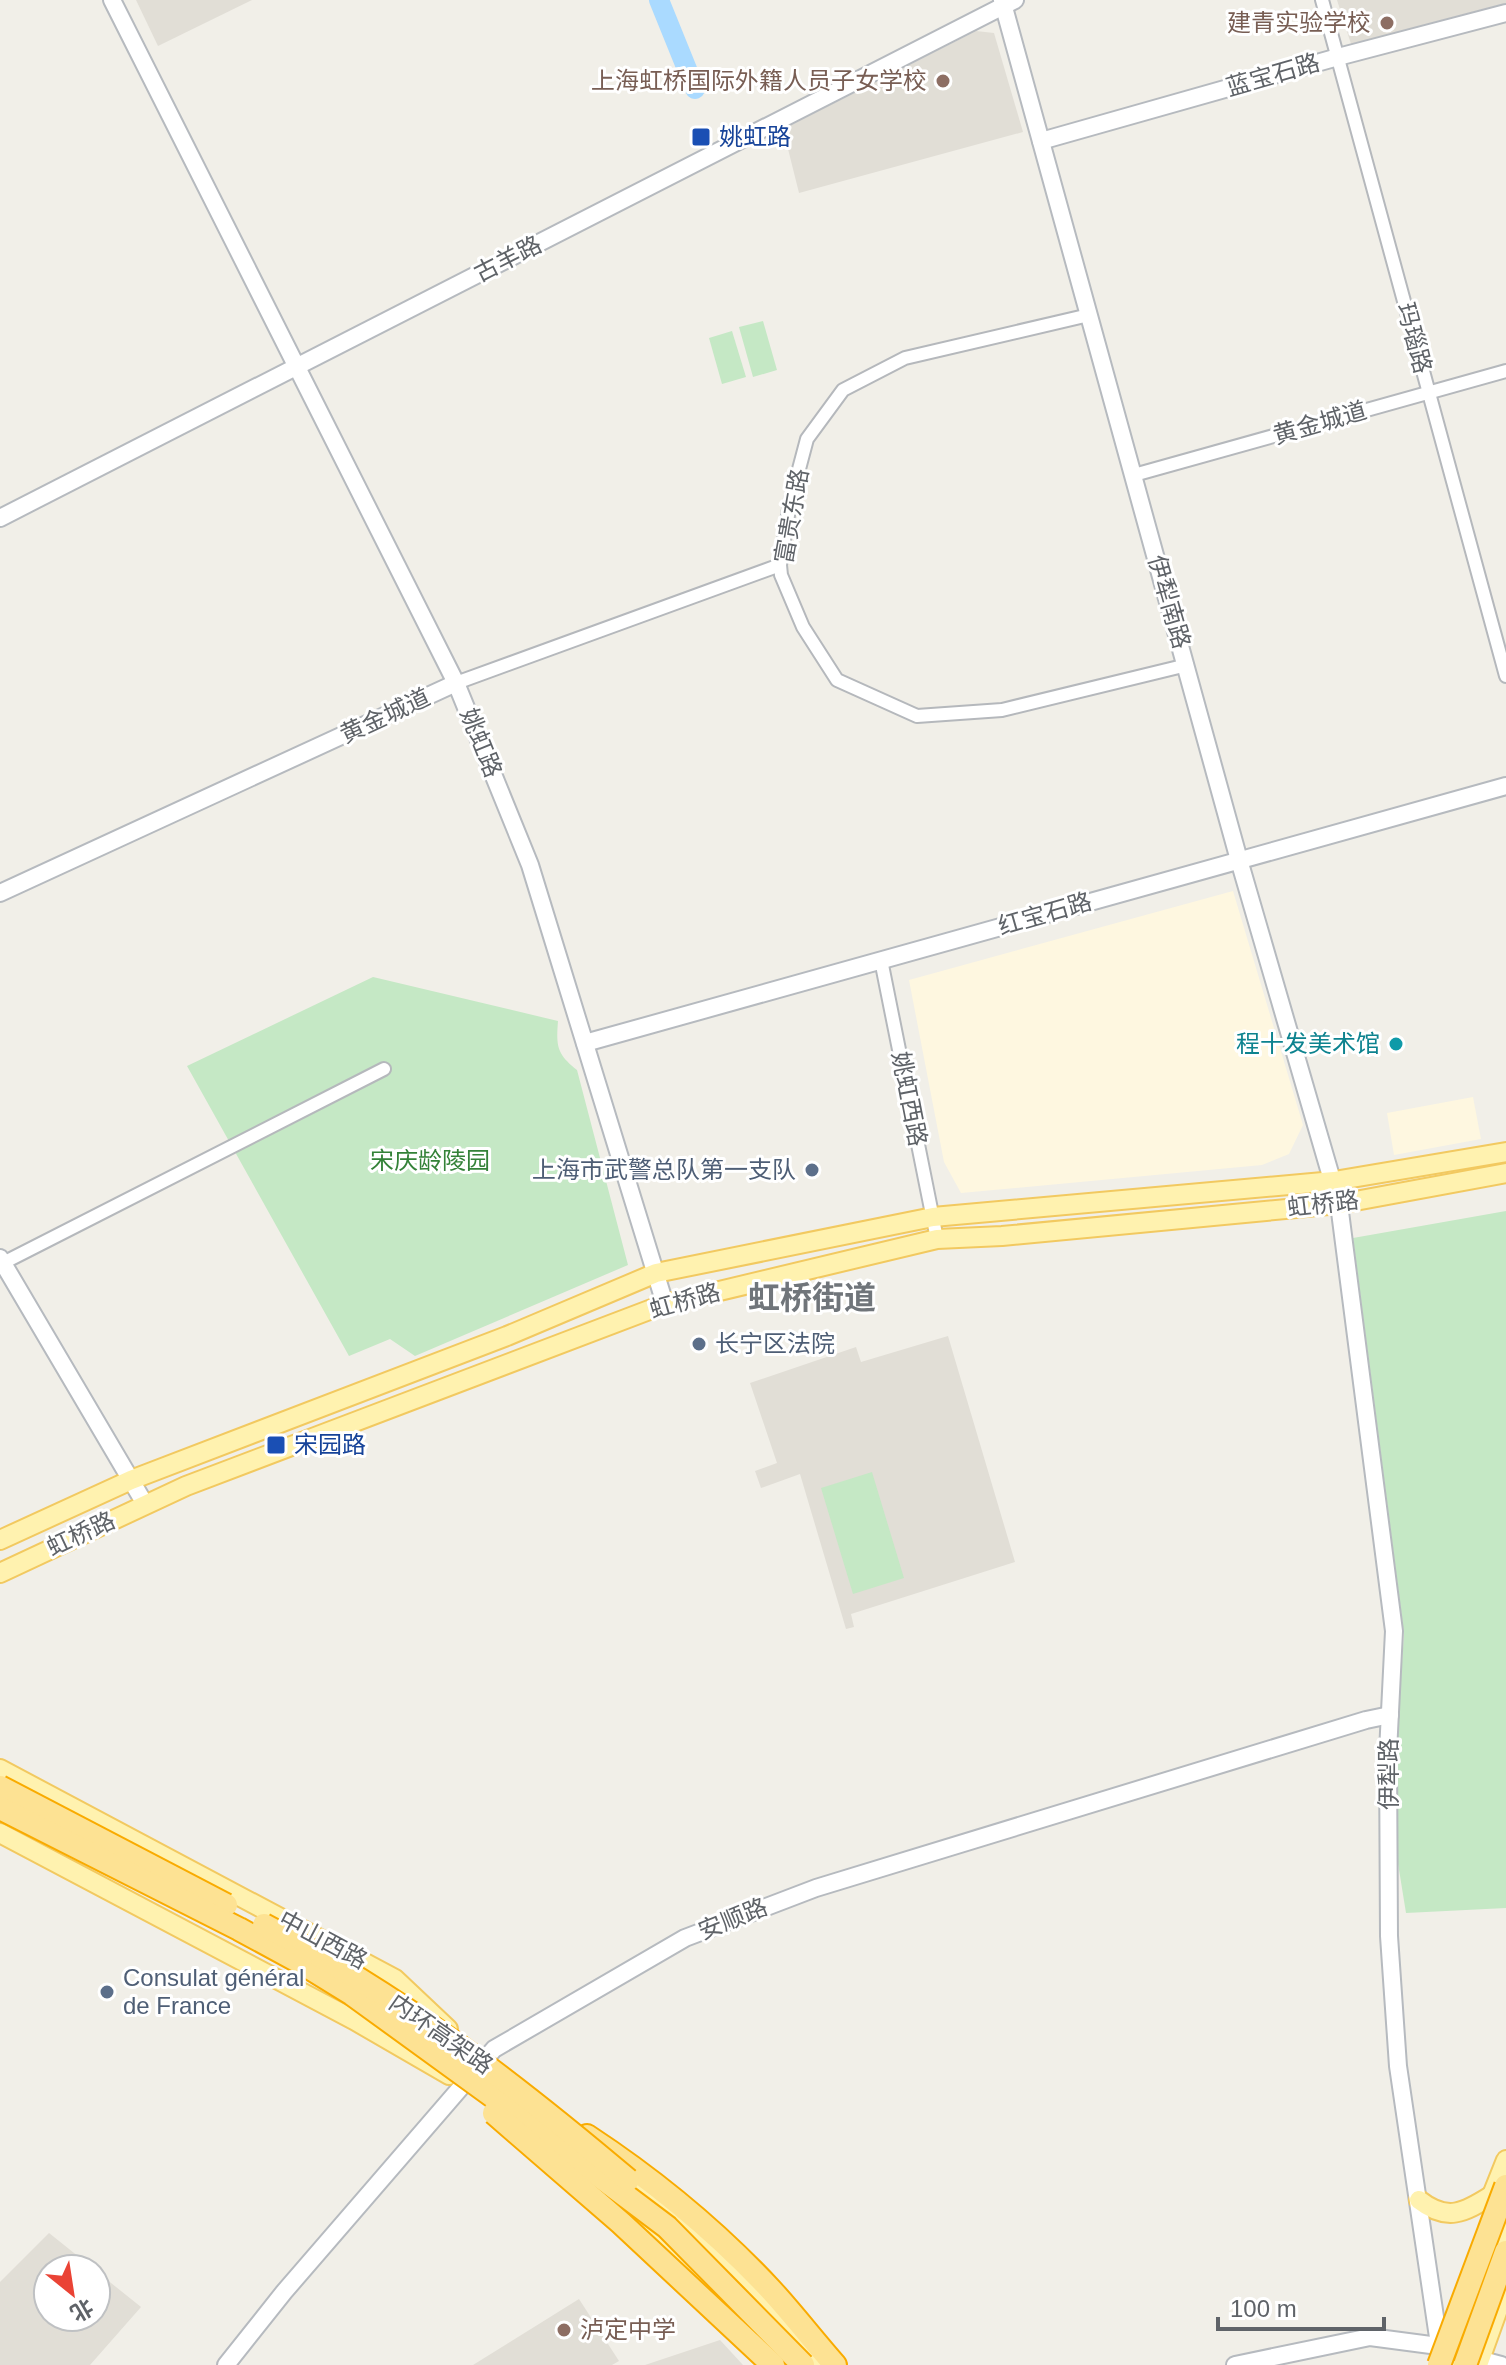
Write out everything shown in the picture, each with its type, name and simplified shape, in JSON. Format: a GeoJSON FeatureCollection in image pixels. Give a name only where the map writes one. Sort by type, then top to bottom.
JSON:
{"type":"FeatureCollection","features":[{"type":"Feature","properties":{"kind":"highway","name":"内环高架路"},"geometry":{"type":"LineString","coordinates":[[0,1787],[296,1942],[419,2016],[530,2097],[678,2223],[762,2301],[819,2365]]}},
{"type":"Feature","properties":{"kind":"highway","name":"内环高架路"},"geometry":{"type":"LineString","coordinates":[[0,1808],[239,1929],[352,1994],[667,2227],[803,2365]]}},
{"type":"Feature","properties":{"kind":"highway"},"geometry":{"type":"LineString","coordinates":[[352,1994],[621,2223],[773,2365]]}},
{"type":"Feature","properties":{"kind":"highway"},"geometry":{"type":"LineString","coordinates":[[530,2097],[634,2166],[696,2216],[771,2289],[835,2365]]}},
{"type":"Feature","properties":{"kind":"highway"},"geometry":{"type":"LineString","coordinates":[[1460,2360],[1499,2191]]}},
{"type":"Feature","properties":{"kind":"highway"},"geometry":{"type":"LineString","coordinates":[[1460,2360],[1506,2251]]}},
{"type":"Feature","properties":{"kind":"main road","name":"虹桥路"},"geometry":{"type":"LineString","coordinates":[[0,1540],[131,1480],[507,1336],[656,1273],[933,1217],[1334,1181],[1506,1152]]}},
{"type":"Feature","properties":{"kind":"main road","name":"虹桥路"},"geometry":{"type":"LineString","coordinates":[[0,1573],[145,1504],[665,1304],[937,1239],[1002,1236],[1339,1204],[1506,1173]]}},
{"type":"Feature","properties":{"kind":"main road","name":"中山西路"},"geometry":{"type":"LineString","coordinates":[[0,1769],[395,1979],[482,2060],[626,2175],[678,2223]]}},
{"type":"Feature","properties":{"kind":"main road"},"geometry":{"type":"LineString","coordinates":[[0,1833],[354,2020],[463,2084],[651,2233],[738,2314],[787,2365]]}},
{"type":"Feature","properties":{"kind":"main road"},"geometry":{"type":"LineString","coordinates":[[1419,2200],[1432,2211],[1452,2214],[1475,2206],[1499,2191],[1506,2160]]}},
{"type":"Feature","properties":{"kind":"main road"},"geometry":{"type":"LineString","coordinates":[[1460,2360],[1506,2219]]}},
{"type":"Feature","properties":{"kind":"main road"},"geometry":{"type":"LineString","coordinates":[[1431,2365],[1460,2360],[1506,2287]]}},
{"type":"Feature","properties":{"kind":"street","name":"姚虹路"},"geometry":{"type":"LineString","coordinates":[[112,0],[456,683],[530,865],[665,1304]]}},
{"type":"Feature","properties":{"kind":"street","name":"玛瑙路"},"geometry":{"type":"LineString","coordinates":[[1322,0],[1506,676]]}},
{"type":"Feature","properties":{"kind":"street","name":"古羊路"},"geometry":{"type":"LineString","coordinates":[[0,518],[1007,2]]}},
{"type":"Feature","properties":{"kind":"street","name":"伊犁南路"},"geometry":{"type":"LineString","coordinates":[[1007,2],[1041,141],[1239,860],[1339,1204]]}},
{"type":"Feature","properties":{"kind":"street","name":"蓝宝石路"},"geometry":{"type":"LineString","coordinates":[[1041,141],[1506,13]]}},
{"type":"Feature","properties":{"kind":"street","name":"富贵东路"},"geometry":{"type":"LineString","coordinates":[[1089,315],[905,358],[843,390],[807,439],[790,503],[781,575],[803,627],[837,680],[917,716],[1002,710],[1187,665]]}},
{"type":"Feature","properties":{"kind":"street","name":"黄金城道"},"geometry":{"type":"LineString","coordinates":[[1134,475],[1506,371]]}},
{"type":"Feature","properties":{"kind":"street","name":"黄金城道"},"geometry":{"type":"LineString","coordinates":[[0,893],[456,683],[780,565]]}},
{"type":"Feature","properties":{"kind":"street","name":"红宝石路"},"geometry":{"type":"LineString","coordinates":[[585,1043],[1506,786]]}},
{"type":"Feature","properties":{"kind":"street","name":"姚虹西路"},"geometry":{"type":"LineString","coordinates":[[881,960],[937,1239]]}},
{"type":"Feature","properties":{"kind":"street"},"geometry":{"type":"LineString","coordinates":[[145,1504],[2,1260],[384,1069]]}},
{"type":"Feature","properties":{"kind":"street","name":"伊犁路"},"geometry":{"type":"LineString","coordinates":[[1339,1204],[1394,1631],[1390,1715],[1389,1936],[1398,2066],[1419,2200],[1460,2360]]}},
{"type":"Feature","properties":{"kind":"street","name":"安顺路"},"geometry":{"type":"LineString","coordinates":[[226,2365],[284,2292],[482,2060],[528,2027],[685,1938],[769,1904],[1390,1715]]}},
{"type":"Feature","properties":{"kind":"street"},"geometry":{"type":"LineString","coordinates":[[1235,2365],[1370,2337],[1460,2360],[1501,2365]]}},
{"type":"Feature","properties":{"kind":"shaded area"},"geometry":{"type":"Polygon","coordinates":[[[136,0],[252,0],[158,46],[136,0]]]}},
{"type":"Feature","properties":{"kind":"shaded area","name":"建青实验学校"},"geometry":{"type":"Polygon","coordinates":[[[1337,0],[1506,0],[1506,3],[1351,44],[1337,0]]]}},
{"type":"Feature","properties":{"kind":"shaded area","name":"上海虹桥国际外籍人员子女学校"},"geometry":{"type":"Polygon","coordinates":[[[976,31],[994,33],[1023,132],[799,193],[783,129],[976,31]]]}},
{"type":"Feature","properties":{"kind":"shaded area"},"geometry":{"type":"Polygon","coordinates":[[[1233,891],[1303,1125],[1289,1154],[1262,1165],[961,1193],[944,1162],[909,980],[1233,891]]]}},
{"type":"Feature","properties":{"kind":"shaded area"},"geometry":{"type":"Polygon","coordinates":[[[1473,1097],[1481,1139],[1394,1155],[1387,1113],[1473,1097]]]}},
{"type":"Feature","properties":{"kind":"shaded area"},"geometry":{"type":"Polygon","coordinates":[[[948,1336],[1015,1562],[851,1614],[854,1627],[846,1629],[800,1474],[761,1488],[755,1471],[777,1463],[750,1383],[856,1347],[861,1362],[948,1336]]]}},
{"type":"Feature","properties":{"kind":"shaded area"},"geometry":{"type":"Polygon","coordinates":[[[49,2233],[74,2253],[32,2253],[32,2333],[112,2333],[112,2284],[141,2307],[90,2365],[0,2365],[0,2282],[49,2233]]]}},
{"type":"Feature","properties":{"kind":"shaded area","name":"泸定中学"},"geometry":{"type":"Polygon","coordinates":[[[579,2299],[619,2361],[612,2365],[473,2365],[579,2299]]]}},
{"type":"Feature","properties":{"kind":"shaded area"},"geometry":{"type":"Polygon","coordinates":[[[720,2340],[743,2365],[645,2365],[720,2340]]]}},
{"type":"Feature","properties":{"kind":"green space"},"geometry":{"type":"Polygon","coordinates":[[[763,321],[777,370],[753,377],[739,327],[763,321]]]}},
{"type":"Feature","properties":{"kind":"green space"},"geometry":{"type":"Polygon","coordinates":[[[732,331],[746,377],[722,384],[709,338],[732,331]]]}},
{"type":"Feature","properties":{"kind":"green space","name":"宋庆龄陵园"},"geometry":{"type":"Polygon","coordinates":[[[373,977],[558,1021],[559,1049],[577,1070],[628,1265],[415,1356],[390,1339],[349,1356],[187,1066],[373,977]]]}},
{"type":"Feature","properties":{"kind":"green space"},"geometry":{"type":"Polygon","coordinates":[[[1506,1211],[1506,1908],[1406,1913],[1391,1820],[1404,1634],[1353,1238],[1506,1211]]]}},
{"type":"Feature","properties":{"kind":"green space"},"geometry":{"type":"Polygon","coordinates":[[[872,1472],[904,1578],[853,1594],[821,1488],[872,1472]]]}},
{"type":"Feature","properties":{"kind":"waterway"},"geometry":{"type":"LineString","coordinates":[[659,0],[695,89]]}},
{"type":"Feature","properties":{"kind":"place","name":"建青实验学校"},"geometry":{"type":"Point","coordinates":[1387,23]}},
{"type":"Feature","properties":{"kind":"place","name":"上海虹桥国际外籍人员子女学校"},"geometry":{"type":"Point","coordinates":[943,81]}},
{"type":"Feature","properties":{"kind":"place","name":"姚虹路"},"geometry":{"type":"Point","coordinates":[701,137]}},
{"type":"Feature","properties":{"kind":"place","name":"程十发美术馆"},"geometry":{"type":"Point","coordinates":[1396,1044]}},
{"type":"Feature","properties":{"kind":"place","name":"上海市武警总队第一支队"},"geometry":{"type":"Point","coordinates":[812,1170]}},
{"type":"Feature","properties":{"kind":"place","name":"长宁区法院"},"geometry":{"type":"Point","coordinates":[699,1344]}},
{"type":"Feature","properties":{"kind":"place","name":"宋园路"},"geometry":{"type":"Point","coordinates":[276,1445]}},
{"type":"Feature","properties":{"kind":"place","name":"Consulat général de France"},"geometry":{"type":"Point","coordinates":[107,1992]}},
{"type":"Feature","properties":{"kind":"place","name":"泸定中学"},"geometry":{"type":"Point","coordinates":[564,2330]}},
{"type":"Feature","properties":{"kind":"district","name":"虹桥街道"},"geometry":{"type":"Point","coordinates":[812,1298]}}]}
